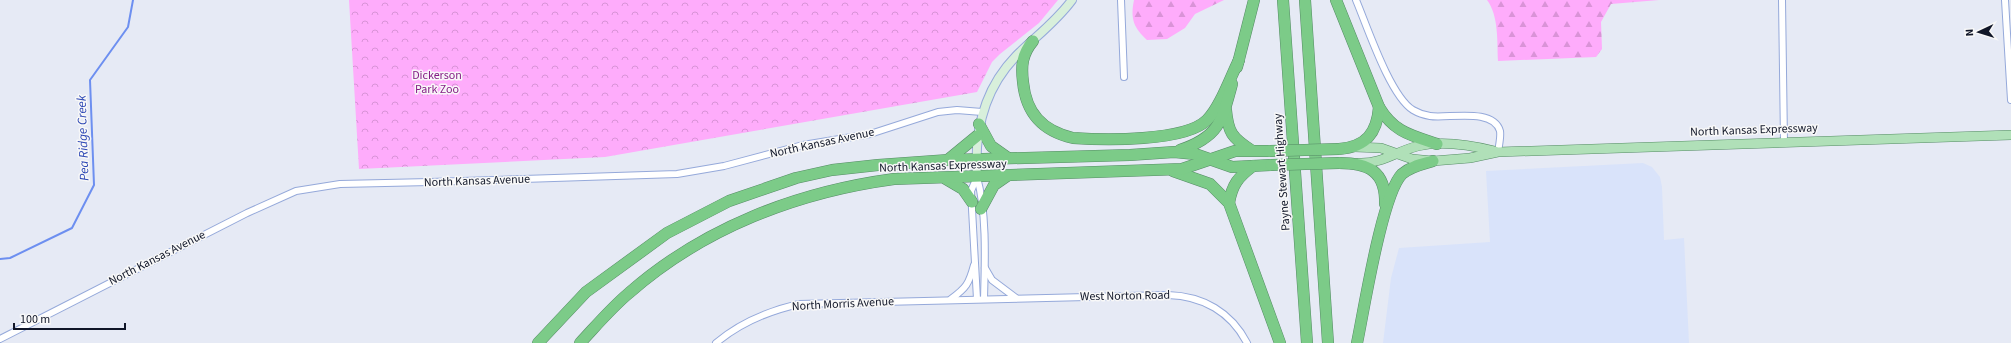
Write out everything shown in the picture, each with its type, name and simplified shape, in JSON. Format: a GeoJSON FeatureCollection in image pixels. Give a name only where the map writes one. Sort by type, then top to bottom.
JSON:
{"type":"FeatureCollection","features":[{"type":"Feature","properties":{"kind":"highway"},"geometry":{"type":"LineString","coordinates":[[1174,152],[1198,144],[1217,128],[1226,109],[1254,0]]}},
{"type":"Feature","properties":{"kind":"highway","name":"Payne Stewart Highway"},"geometry":{"type":"LineString","coordinates":[[1283,0],[1306,343]]}},
{"type":"Feature","properties":{"kind":"highway"},"geometry":{"type":"LineString","coordinates":[[1305,0],[1328,343]]}},
{"type":"Feature","properties":{"kind":"highway"},"geometry":{"type":"LineString","coordinates":[[1336,0],[1379,107],[1388,121],[1402,132],[1437,144]]}},
{"type":"Feature","properties":{"kind":"highway"},"geometry":{"type":"LineString","coordinates":[[1033,41],[1026,49],[1021,63],[1024,95],[1028,106],[1035,117],[1045,126],[1064,136],[1072,138],[1164,136],[1191,131],[1207,120],[1214,110],[1239,60]]}},
{"type":"Feature","properties":{"kind":"highway"},"geometry":{"type":"LineString","coordinates":[[1353,148],[1372,134],[1376,126],[1379,107]]}},
{"type":"Feature","properties":{"kind":"highway"},"geometry":{"type":"LineString","coordinates":[[1226,109],[1227,125],[1230,132],[1239,143],[1251,150]]}},
{"type":"Feature","properties":{"kind":"highway"},"geometry":{"type":"LineString","coordinates":[[979,124],[991,146],[1008,158]]}},
{"type":"Feature","properties":{"kind":"highway"},"geometry":{"type":"LineString","coordinates":[[948,160],[977,136]]}},
{"type":"Feature","properties":{"kind":"highway","name":"North Kansas Expressway"},"geometry":{"type":"LineString","coordinates":[[580,343],[628,293],[701,242],[748,218],[782,205],[828,191],[894,180],[1191,167],[1229,153],[1251,150],[1270,151],[1353,148]]}},
{"type":"Feature","properties":{"kind":"highway","name":"North Kansas Expressway"},"geometry":{"type":"LineString","coordinates":[[538,343],[586,292],[667,233],[697,216],[729,201],[779,183],[847,168],[948,160],[1130,155],[1174,152],[1189,153],[1212,159],[1227,166],[1359,163]]}},
{"type":"Feature","properties":{"kind":"highway"},"geometry":{"type":"LineString","coordinates":[[1357,343],[1385,214],[1392,191],[1401,176],[1412,168],[1433,161]]}},
{"type":"Feature","properties":{"kind":"highway"},"geometry":{"type":"LineString","coordinates":[[1359,163],[1373,171],[1382,181],[1386,196],[1385,214]]}},
{"type":"Feature","properties":{"kind":"highway"},"geometry":{"type":"LineString","coordinates":[[1229,203],[1231,189],[1236,180],[1253,166]]}},
{"type":"Feature","properties":{"kind":"highway"},"geometry":{"type":"LineString","coordinates":[[1166,169],[1210,184],[1229,203],[1280,343]]}},
{"type":"Feature","properties":{"kind":"highway"},"geometry":{"type":"LineString","coordinates":[[944,178],[963,189],[977,205],[994,185],[1007,176]]}},
{"type":"Feature","properties":{"kind":"main road"},"geometry":{"type":"LineString","coordinates":[[976,177],[977,136],[979,124],[982,112],[1001,73],[1051,25],[1072,0]]}},
{"type":"Feature","properties":{"kind":"main road","name":"North Kansas Expressway"},"geometry":{"type":"LineString","coordinates":[[1353,148],[1373,147],[1412,159],[1433,161],[1470,158],[1498,152],[2011,135]]}},
{"type":"Feature","properties":{"kind":"main road","name":"North Kansas Expressway"},"geometry":{"type":"LineString","coordinates":[[1359,163],[1375,162],[1419,146],[1437,144],[1470,145],[1498,152]]}},
{"type":"Feature","properties":{"kind":"street"},"geometry":{"type":"LineString","coordinates":[[1121,0],[1124,77]]}},
{"type":"Feature","properties":{"kind":"street"},"geometry":{"type":"LineString","coordinates":[[1356,0],[1389,77],[1402,101],[1414,111],[1431,116],[1471,116],[1489,119],[1495,123],[1500,131],[1498,152]]}},
{"type":"Feature","properties":{"kind":"street"},"geometry":{"type":"LineString","coordinates":[[1782,0],[1784,142]]}},
{"type":"Feature","properties":{"kind":"street"},"geometry":{"type":"LineString","coordinates":[[2005,0],[2011,100]]}},
{"type":"Feature","properties":{"kind":"street","name":"North Kansas Avenue"},"geometry":{"type":"LineString","coordinates":[[0,339],[247,213],[296,191],[340,184],[660,175],[708,169],[803,144],[870,134],[938,112],[957,110],[982,112]]}},
{"type":"Feature","properties":{"kind":"street"},"geometry":{"type":"LineString","coordinates":[[976,177],[980,191],[977,205],[976,258],[980,299]]}},
{"type":"Feature","properties":{"kind":"street"},"geometry":{"type":"LineString","coordinates":[[976,177],[972,192],[977,205],[985,268],[980,299]]}},
{"type":"Feature","properties":{"kind":"street"},"geometry":{"type":"LineString","coordinates":[[951,299],[965,289],[969,283],[976,258]]}},
{"type":"Feature","properties":{"kind":"street"},"geometry":{"type":"LineString","coordinates":[[985,268],[992,280],[1016,298]]}},
{"type":"Feature","properties":{"kind":"street","name":"West Norton Road"},"geometry":{"type":"LineString","coordinates":[[980,299],[1168,294],[1190,297],[1211,304],[1224,313],[1241,332],[1247,343]]}},
{"type":"Feature","properties":{"kind":"street","name":"North Morris Avenue"},"geometry":{"type":"LineString","coordinates":[[716,343],[731,331],[750,320],[770,312],[799,304],[980,299]]}},
{"type":"Feature","properties":{"kind":"shaded area"},"geometry":{"type":"Polygon","coordinates":[[[1643,163],[1652,167],[1660,177],[1662,187],[1664,240],[1684,238],[1689,343],[1383,343],[1391,278],[1399,248],[1490,242],[1486,171],[1643,163]]]}},
{"type":"Feature","properties":{"kind":"green space","name":"Dickerson Park Zoo"},"geometry":{"type":"Polygon","coordinates":[[[349,0],[1058,0],[1039,23],[992,62],[977,92],[605,157],[359,169],[349,0]]]}},
{"type":"Feature","properties":{"kind":"green space"},"geometry":{"type":"Polygon","coordinates":[[[1134,0],[1224,0],[1195,14],[1185,28],[1167,39],[1147,40],[1134,23],[1134,0]]]}},
{"type":"Feature","properties":{"kind":"green space"},"geometry":{"type":"Polygon","coordinates":[[[1487,0],[1659,0],[1611,4],[1601,22],[1602,49],[1596,57],[1498,61],[1494,14],[1487,0]]]}},
{"type":"Feature","properties":{"kind":"waterway","name":"Pea Ridge Creek"},"geometry":{"type":"LineString","coordinates":[[0,259],[10,258],[72,228],[94,185],[90,80],[128,27],[133,0]]}}]}
